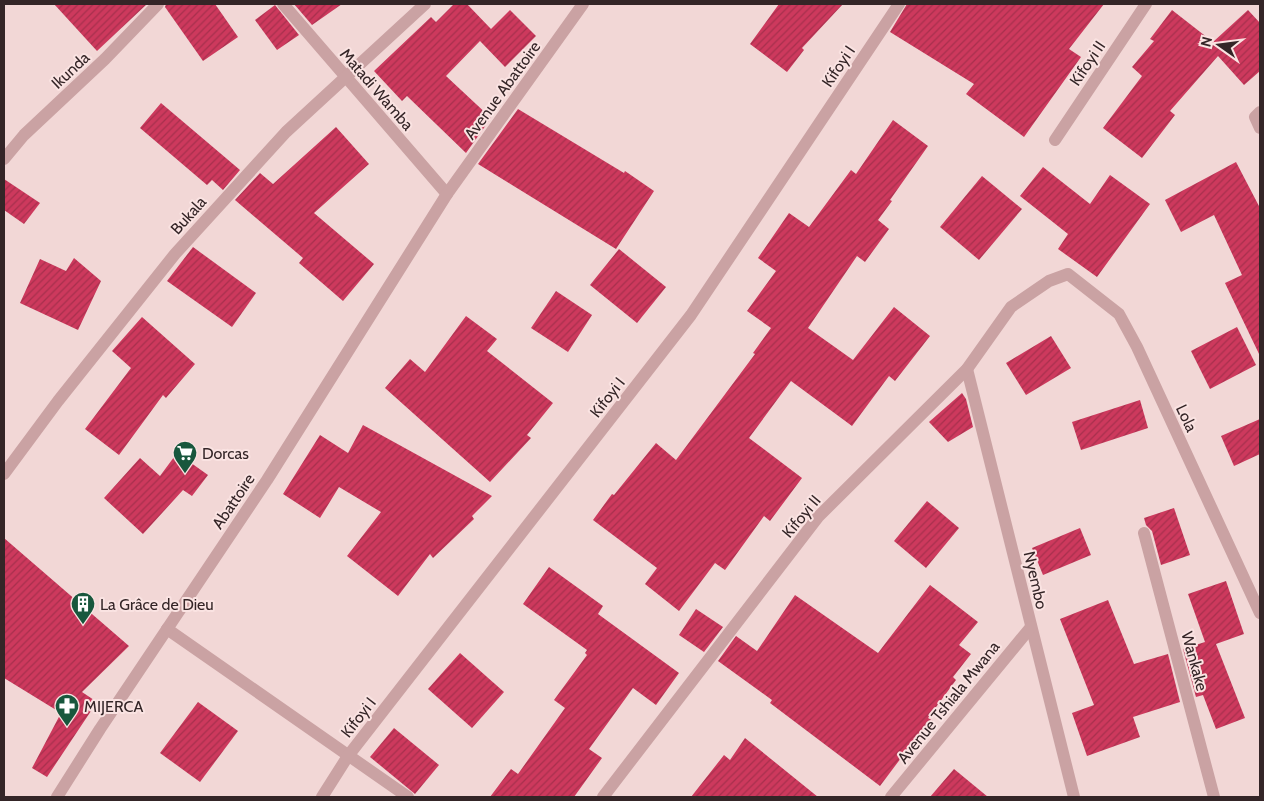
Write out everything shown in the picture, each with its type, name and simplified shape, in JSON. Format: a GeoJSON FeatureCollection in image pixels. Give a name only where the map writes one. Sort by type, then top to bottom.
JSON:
{"type":"FeatureCollection","features":[{"type":"Feature","properties":{"kind":"street","name":"Ikunda"},"geometry":{"type":"LineString","coordinates":[[4,159],[24,135],[106,59],[158,4]]}},
{"type":"Feature","properties":{"kind":"street","name":"Matadi Wamba"},"geometry":{"type":"LineString","coordinates":[[283,4],[447,194]]}},
{"type":"Feature","properties":{"kind":"street","name":"Bukala"},"geometry":{"type":"LineString","coordinates":[[4,474],[58,401],[175,254],[286,132],[425,4]]}},
{"type":"Feature","properties":{"kind":"street","name":"Avenue Abattoire"},"geometry":{"type":"LineString","coordinates":[[447,194],[583,4]]}},
{"type":"Feature","properties":{"kind":"street","name":"Kifoyi I"},"geometry":{"type":"LineString","coordinates":[[322,797],[348,756],[691,315],[899,4]]}},
{"type":"Feature","properties":{"kind":"street","name":"Kifoyi II"},"geometry":{"type":"LineString","coordinates":[[1055,140],[1146,4]]}},
{"type":"Feature","properties":{"kind":"street","name":"Abattoire"},"geometry":{"type":"LineString","coordinates":[[57,797],[100,728],[267,480],[447,194]]}},
{"type":"Feature","properties":{"kind":"street","name":"Lola"},"geometry":{"type":"LineString","coordinates":[[1049,281],[1068,274],[1119,314],[1137,347],[1260,613]]}},
{"type":"Feature","properties":{"kind":"street","name":"Kifoyi II"},"geometry":{"type":"LineString","coordinates":[[603,797],[818,517],[967,369],[1010,307],[1049,281]]}},
{"type":"Feature","properties":{"kind":"street","name":"Nyembo"},"geometry":{"type":"LineString","coordinates":[[967,369],[1074,797]]}},
{"type":"Feature","properties":{"kind":"street","name":"Wankake"},"geometry":{"type":"LineString","coordinates":[[1144,533],[1214,797]]}},
{"type":"Feature","properties":{"kind":"street","name":"Avenue Tshiala Mwana"},"geometry":{"type":"LineString","coordinates":[[891,797],[1031,627]]}},
{"type":"Feature","properties":{"kind":"street"},"geometry":{"type":"LineString","coordinates":[[167,630],[408,797]]}},
{"type":"Feature","properties":{"kind":"building"},"geometry":{"type":"Polygon","coordinates":[[[54,4],[147,4],[97,51],[54,4]]]}},
{"type":"Feature","properties":{"kind":"building"},"geometry":{"type":"Polygon","coordinates":[[[166,4],[215,4],[238,37],[203,61],[165,7],[166,4]]]}},
{"type":"Feature","properties":{"kind":"building"},"geometry":{"type":"Polygon","coordinates":[[[294,4],[342,4],[312,25],[294,4]]]}},
{"type":"Feature","properties":{"kind":"building"},"geometry":{"type":"Polygon","coordinates":[[[454,4],[467,4],[491,29],[510,10],[536,36],[505,67],[480,41],[446,76],[491,118],[466,153],[407,96],[402,101],[374,71],[431,17],[436,22],[454,4]]]}},
{"type":"Feature","properties":{"kind":"building"},"geometry":{"type":"Polygon","coordinates":[[[779,4],[843,4],[802,48],[804,50],[787,72],[750,44],[779,4]]]}},
{"type":"Feature","properties":{"kind":"building"},"geometry":{"type":"Polygon","coordinates":[[[907,4],[1104,4],[1069,49],[1081,57],[1024,137],[966,94],[974,84],[890,32],[907,4]]]}},
{"type":"Feature","properties":{"kind":"building"},"geometry":{"type":"Polygon","coordinates":[[[275,5],[299,35],[277,50],[255,20],[275,5]]]}},
{"type":"Feature","properties":{"kind":"building"},"geometry":{"type":"Polygon","coordinates":[[[1172,10],[1213,42],[1248,10],[1260,23],[1260,71],[1244,85],[1218,56],[1170,111],[1175,115],[1142,158],[1103,128],[1142,76],[1132,67],[1154,41],[1150,39],[1172,10]]]}},
{"type":"Feature","properties":{"kind":"building"},"geometry":{"type":"Polygon","coordinates":[[[161,103],[240,170],[223,190],[212,180],[207,185],[140,128],[161,103]]]}},
{"type":"Feature","properties":{"kind":"building"},"geometry":{"type":"Polygon","coordinates":[[[518,109],[624,173],[625,171],[654,191],[616,249],[478,164],[518,109]]]}},
{"type":"Feature","properties":{"kind":"building"},"geometry":{"type":"Polygon","coordinates":[[[893,120],[928,146],[878,220],[889,229],[865,262],[857,256],[808,328],[853,360],[894,307],[930,336],[895,381],[889,376],[852,426],[791,381],[749,438],[802,478],[770,521],[764,516],[725,570],[715,563],[679,611],[645,584],[657,568],[593,520],[612,494],[614,495],[656,443],[676,460],[755,354],[753,353],[771,328],[747,311],[776,271],[758,258],[789,213],[809,227],[851,170],[856,174],[893,120]]]}},
{"type":"Feature","properties":{"kind":"building"},"geometry":{"type":"Polygon","coordinates":[[[336,127],[369,164],[314,213],[374,264],[343,301],[299,263],[303,258],[235,200],[260,173],[273,184],[336,127]]]}},
{"type":"Feature","properties":{"kind":"building"},"geometry":{"type":"Polygon","coordinates":[[[1236,162],[1260,208],[1260,356],[1225,283],[1242,275],[1214,215],[1181,232],[1165,200],[1236,162]]]}},
{"type":"Feature","properties":{"kind":"building"},"geometry":{"type":"Polygon","coordinates":[[[1043,167],[1090,204],[1110,175],[1150,204],[1097,277],[1058,249],[1068,234],[1020,196],[1043,167]]]}},
{"type":"Feature","properties":{"kind":"building"},"geometry":{"type":"Polygon","coordinates":[[[982,176],[1022,209],[979,260],[940,227],[982,176]]]}},
{"type":"Feature","properties":{"kind":"building"},"geometry":{"type":"Polygon","coordinates":[[[4,179],[40,203],[24,224],[4,210],[4,179]]]}},
{"type":"Feature","properties":{"kind":"building"},"geometry":{"type":"Polygon","coordinates":[[[193,247],[256,293],[232,327],[167,281],[193,247]]]}},
{"type":"Feature","properties":{"kind":"building"},"geometry":{"type":"Polygon","coordinates":[[[619,249],[666,287],[637,323],[590,285],[619,249]]]}},
{"type":"Feature","properties":{"kind":"building"},"geometry":{"type":"Polygon","coordinates":[[[74,258],[101,281],[78,330],[20,303],[40,259],[66,271],[74,258]]]}},
{"type":"Feature","properties":{"kind":"building"},"geometry":{"type":"Polygon","coordinates":[[[556,291],[592,315],[568,352],[531,328],[556,291]]]}},
{"type":"Feature","properties":{"kind":"building"},"geometry":{"type":"Polygon","coordinates":[[[466,316],[497,339],[487,351],[553,403],[527,435],[531,438],[490,482],[385,388],[410,359],[425,372],[466,316]]]}},
{"type":"Feature","properties":{"kind":"building"},"geometry":{"type":"Polygon","coordinates":[[[142,317],[195,364],[166,398],[163,395],[119,455],[85,429],[131,368],[112,351],[142,317]]]}},
{"type":"Feature","properties":{"kind":"building"},"geometry":{"type":"Polygon","coordinates":[[[1237,327],[1256,365],[1210,389],[1191,351],[1237,327]]]}},
{"type":"Feature","properties":{"kind":"building"},"geometry":{"type":"Polygon","coordinates":[[[1051,336],[1071,368],[1026,395],[1006,363],[1051,336]]]}},
{"type":"Feature","properties":{"kind":"building"},"geometry":{"type":"Polygon","coordinates":[[[962,393],[966,399],[973,427],[948,442],[929,422],[962,393]]]}},
{"type":"Feature","properties":{"kind":"building"},"geometry":{"type":"Polygon","coordinates":[[[1140,400],[1148,428],[1081,450],[1072,422],[1140,400]]]}},
{"type":"Feature","properties":{"kind":"building"},"geometry":{"type":"Polygon","coordinates":[[[1260,419],[1260,454],[1234,466],[1221,436],[1260,419]]]}},
{"type":"Feature","properties":{"kind":"building"},"geometry":{"type":"Polygon","coordinates":[[[363,425],[492,496],[472,516],[474,519],[433,558],[430,554],[398,596],[347,556],[381,512],[339,487],[320,518],[283,494],[320,435],[348,453],[363,425]]]}},
{"type":"Feature","properties":{"kind":"building"},"geometry":{"type":"Polygon","coordinates":[[[177,453],[208,475],[192,496],[183,490],[143,534],[104,498],[140,458],[160,476],[177,453]]]}},
{"type":"Feature","properties":{"kind":"building"},"geometry":{"type":"Polygon","coordinates":[[[927,501],[959,528],[926,568],[894,541],[927,501]]]}},
{"type":"Feature","properties":{"kind":"building"},"geometry":{"type":"Polygon","coordinates":[[[1174,508],[1190,555],[1161,565],[1152,531],[1146,525],[1144,518],[1174,508]]]}},
{"type":"Feature","properties":{"kind":"building"},"geometry":{"type":"Polygon","coordinates":[[[1080,528],[1091,555],[1043,575],[1032,548],[1080,528]]]}},
{"type":"Feature","properties":{"kind":"building"},"geometry":{"type":"Polygon","coordinates":[[[4,538],[129,646],[82,692],[97,702],[47,777],[32,768],[61,713],[4,678],[4,538]]]}},
{"type":"Feature","properties":{"kind":"building"},"geometry":{"type":"Polygon","coordinates":[[[549,567],[603,606],[598,614],[679,673],[656,705],[633,688],[589,749],[602,758],[574,797],[490,797],[511,769],[518,774],[565,708],[554,700],[587,655],[585,653],[587,650],[523,604],[549,567]]]}},
{"type":"Feature","properties":{"kind":"building"},"geometry":{"type":"Polygon","coordinates":[[[1226,581],[1244,634],[1216,644],[1245,718],[1216,729],[1203,695],[1196,697],[1183,649],[1205,642],[1188,594],[1226,581]]]}},
{"type":"Feature","properties":{"kind":"building"},"geometry":{"type":"Polygon","coordinates":[[[930,585],[978,622],[959,645],[971,654],[953,677],[956,680],[928,718],[933,721],[919,740],[916,738],[880,786],[770,703],[772,700],[718,661],[736,636],[757,651],[795,595],[878,653],[930,585]]]}},
{"type":"Feature","properties":{"kind":"building"},"geometry":{"type":"Polygon","coordinates":[[[1108,600],[1134,664],[1168,654],[1180,702],[1133,717],[1140,737],[1087,756],[1072,713],[1094,705],[1060,619],[1108,600]]]}},
{"type":"Feature","properties":{"kind":"building"},"geometry":{"type":"Polygon","coordinates":[[[696,609],[723,627],[704,652],[679,635],[696,609]]]}},
{"type":"Feature","properties":{"kind":"building"},"geometry":{"type":"Polygon","coordinates":[[[460,653],[504,692],[472,728],[428,689],[460,653]]]}},
{"type":"Feature","properties":{"kind":"building"},"geometry":{"type":"Polygon","coordinates":[[[198,702],[238,731],[200,782],[160,753],[198,702]]]}},
{"type":"Feature","properties":{"kind":"building"},"geometry":{"type":"Polygon","coordinates":[[[394,728],[439,765],[415,794],[370,757],[394,728]]]}},
{"type":"Feature","properties":{"kind":"building"},"geometry":{"type":"Polygon","coordinates":[[[745,738],[818,797],[691,797],[724,755],[730,760],[745,738]]]}},
{"type":"Feature","properties":{"kind":"building"},"geometry":{"type":"Polygon","coordinates":[[[954,769],[988,797],[930,797],[954,769]]]}},
{"type":"Feature","properties":{"kind":"place","name":"Dorcas"},"geometry":{"type":"Point","coordinates":[185,474]}},
{"type":"Feature","properties":{"kind":"place","name":"La Grâce de Dieu"},"geometry":{"type":"Point","coordinates":[83,625]}},
{"type":"Feature","properties":{"kind":"place","name":"MIJERCA"},"geometry":{"type":"Point","coordinates":[67,727]}}]}
